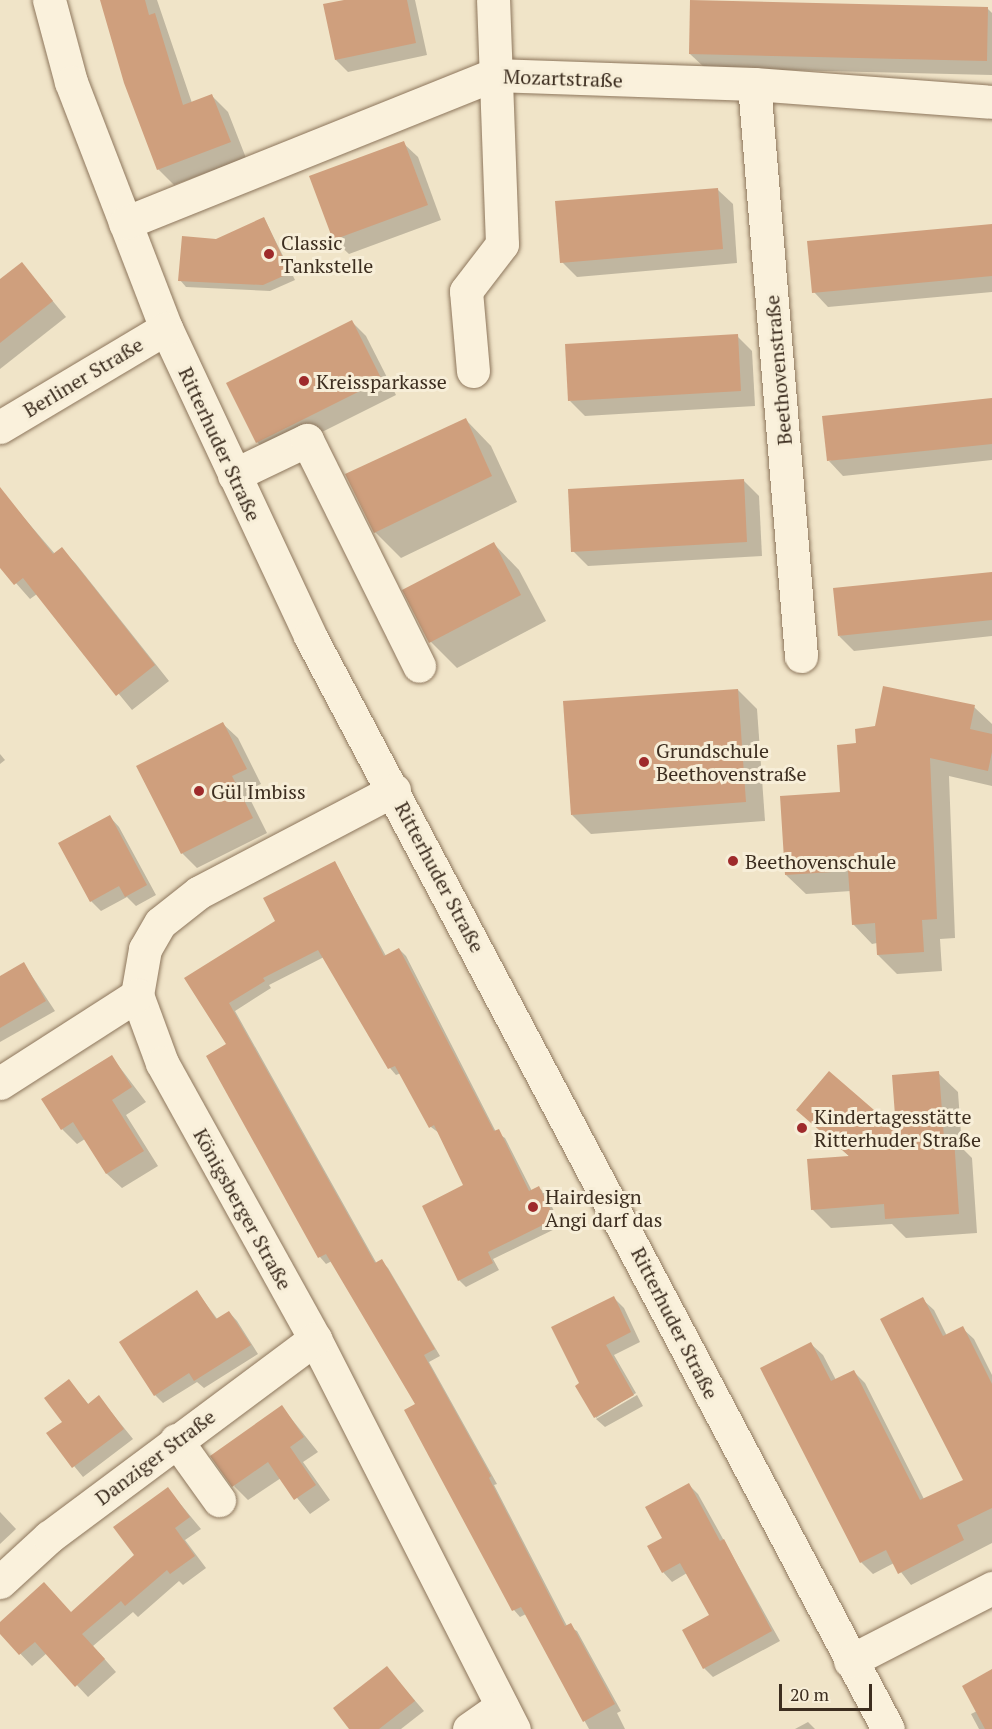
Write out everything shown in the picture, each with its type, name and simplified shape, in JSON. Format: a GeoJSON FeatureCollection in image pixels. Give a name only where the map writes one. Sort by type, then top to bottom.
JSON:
{"type":"FeatureCollection","features":[{"type":"Feature","properties":{"kind":"street","name":"Ritterhuder Straße"},"geometry":{"type":"LineString","coordinates":[[49,0],[71,82],[166,328],[310,636],[394,790],[850,1661],[888,1729]]}},
{"type":"Feature","properties":{"kind":"street"},"geometry":{"type":"LineString","coordinates":[[473,371],[466,291],[502,244],[494,75],[494,0]]}},
{"type":"Feature","properties":{"kind":"street","name":"Mozartstraße"},"geometry":{"type":"LineString","coordinates":[[125,224],[494,75],[754,84],[992,102]]}},
{"type":"Feature","properties":{"kind":"street","name":"Beethovenstraße"},"geometry":{"type":"LineString","coordinates":[[754,84],[801,656]]}},
{"type":"Feature","properties":{"kind":"street","name":"Berliner Straße"},"geometry":{"type":"LineString","coordinates":[[0,427],[166,328]]}},
{"type":"Feature","properties":{"kind":"street"},"geometry":{"type":"LineString","coordinates":[[234,475],[307,440],[419,666]]}},
{"type":"Feature","properties":{"kind":"street"},"geometry":{"type":"LineString","coordinates":[[0,1083],[137,995],[145,949],[160,923],[198,893],[394,790]]}},
{"type":"Feature","properties":{"kind":"street","name":"Königsberger Straße"},"geometry":{"type":"LineString","coordinates":[[137,995],[162,1063],[315,1339],[508,1718]]}},
{"type":"Feature","properties":{"kind":"street","name":"Danziger Straße"},"geometry":{"type":"LineString","coordinates":[[0,1582],[49,1537],[176,1440],[315,1339]]}},
{"type":"Feature","properties":{"kind":"street"},"geometry":{"type":"LineString","coordinates":[[176,1440],[219,1500]]}},
{"type":"Feature","properties":{"kind":"street"},"geometry":{"type":"LineString","coordinates":[[850,1661],[992,1588]]}},
{"type":"Feature","properties":{"kind":"street"},"geometry":{"type":"LineString","coordinates":[[469,1729],[508,1718]]}},
{"type":"Feature","properties":{"kind":"building"},"geometry":{"type":"Polygon","coordinates":[[[100,0],[145,0],[149,15],[155,13],[183,105],[212,94],[231,142],[157,170],[124,83],[100,0]]]}},
{"type":"Feature","properties":{"kind":"building"},"geometry":{"type":"Polygon","coordinates":[[[344,0],[407,0],[416,43],[335,60],[323,4],[344,0]]]}},
{"type":"Feature","properties":{"kind":"building"},"geometry":{"type":"Polygon","coordinates":[[[690,0],[988,7],[987,61],[689,54],[690,0]]]}},
{"type":"Feature","properties":{"kind":"building"},"geometry":{"type":"Polygon","coordinates":[[[404,141],[428,205],[333,240],[309,176],[404,141]]]}},
{"type":"Feature","properties":{"kind":"building"},"geometry":{"type":"Polygon","coordinates":[[[718,188],[723,249],[560,263],[555,201],[718,188]]]}},
{"type":"Feature","properties":{"kind":"building"},"geometry":{"type":"Polygon","coordinates":[[[264,217],[290,273],[263,285],[178,281],[182,236],[216,239],[264,217]]]}},
{"type":"Feature","properties":{"kind":"building"},"geometry":{"type":"Polygon","coordinates":[[[992,224],[992,276],[812,293],[807,241],[992,224]]]}},
{"type":"Feature","properties":{"kind":"building"},"geometry":{"type":"Polygon","coordinates":[[[22,262],[53,301],[0,343],[0,279],[22,262]]]}},
{"type":"Feature","properties":{"kind":"building","name":"Kreissparkasse"},"geometry":{"type":"Polygon","coordinates":[[[352,320],[382,380],[256,443],[226,383],[352,320]]]}},
{"type":"Feature","properties":{"kind":"building"},"geometry":{"type":"Polygon","coordinates":[[[738,334],[741,391],[568,401],[565,344],[738,334]]]}},
{"type":"Feature","properties":{"kind":"building"},"geometry":{"type":"Polygon","coordinates":[[[992,398],[992,444],[827,461],[822,416],[992,398]]]}},
{"type":"Feature","properties":{"kind":"building"},"geometry":{"type":"Polygon","coordinates":[[[466,418],[492,476],[374,533],[345,474],[466,418]]]}},
{"type":"Feature","properties":{"kind":"building"},"geometry":{"type":"Polygon","coordinates":[[[744,479],[747,542],[571,552],[568,489],[744,479]]]}},
{"type":"Feature","properties":{"kind":"building"},"geometry":{"type":"Polygon","coordinates":[[[0,487],[53,554],[62,547],[155,665],[116,696],[23,578],[14,585],[0,568],[0,487]]]}},
{"type":"Feature","properties":{"kind":"building"},"geometry":{"type":"Polygon","coordinates":[[[494,542],[521,595],[429,643],[402,590],[494,542]]]}},
{"type":"Feature","properties":{"kind":"building"},"geometry":{"type":"Polygon","coordinates":[[[992,572],[992,620],[838,636],[833,588],[992,572]]]}},
{"type":"Feature","properties":{"kind":"building"},"geometry":{"type":"Polygon","coordinates":[[[883,686],[975,705],[970,729],[992,734],[992,752],[988,771],[930,758],[937,919],[922,920],[924,952],[877,955],[875,923],[852,925],[848,871],[785,875],[780,796],[840,792],[837,745],[856,743],[855,729],[875,726],[883,686]]]}},
{"type":"Feature","properties":{"kind":"building"},"geometry":{"type":"Polygon","coordinates":[[[738,689],[746,802],[571,815],[563,701],[738,689]]]}},
{"type":"Feature","properties":{"kind":"building"},"geometry":{"type":"Polygon","coordinates":[[[223,722],[247,769],[232,776],[253,818],[181,854],[136,766],[223,722]]]}},
{"type":"Feature","properties":{"kind":"building"},"geometry":{"type":"Polygon","coordinates":[[[110,815],[147,885],[125,897],[119,886],[90,902],[58,843],[110,815]]]}},
{"type":"Feature","properties":{"kind":"building"},"geometry":{"type":"Polygon","coordinates":[[[335,861],[384,956],[399,948],[494,1131],[499,1129],[529,1191],[539,1186],[555,1219],[488,1252],[493,1263],[458,1281],[422,1206],[463,1185],[434,1125],[429,1128],[395,1066],[388,1069],[318,950],[263,978],[265,981],[229,1003],[375,1263],[382,1259],[435,1349],[424,1355],[491,1476],[489,1478],[565,1626],[571,1623],[615,1704],[583,1722],[521,1607],[512,1611],[404,1410],[415,1404],[326,1254],[318,1258],[206,1056],[226,1044],[184,978],[275,921],[263,898],[335,861]]]}},
{"type":"Feature","properties":{"kind":"building"},"geometry":{"type":"Polygon","coordinates":[[[24,962],[46,1001],[0,1028],[0,976],[24,962]]]}},
{"type":"Feature","properties":{"kind":"building"},"geometry":{"type":"Polygon","coordinates":[[[112,1055],[132,1087],[112,1100],[144,1151],[106,1174],[73,1122],[61,1130],[41,1099],[112,1055]]]}},
{"type":"Feature","properties":{"kind":"building"},"geometry":{"type":"Polygon","coordinates":[[[829,1071],[896,1129],[892,1075],[939,1071],[944,1138],[954,1138],[959,1214],[885,1219],[884,1204],[811,1210],[807,1159],[849,1156],[796,1110],[829,1071]]]}},
{"type":"Feature","properties":{"kind":"building"},"geometry":{"type":"Polygon","coordinates":[[[197,1290],[216,1319],[229,1311],[251,1345],[194,1381],[189,1373],[154,1396],[119,1342],[197,1290]]]}},
{"type":"Feature","properties":{"kind":"building"},"geometry":{"type":"Polygon","coordinates":[[[614,1296],[631,1332],[606,1345],[634,1395],[594,1418],[575,1386],[579,1383],[551,1327],[614,1296]]]}},
{"type":"Feature","properties":{"kind":"building"},"geometry":{"type":"Polygon","coordinates":[[[923,1297],[943,1336],[963,1326],[992,1384],[992,1508],[957,1525],[964,1540],[898,1574],[886,1550],[860,1563],[760,1368],[811,1342],[831,1381],[854,1370],[920,1500],[963,1480],[880,1319],[923,1297]]]}},
{"type":"Feature","properties":{"kind":"building"},"geometry":{"type":"Polygon","coordinates":[[[69,1379],[88,1404],[99,1395],[124,1429],[72,1468],[46,1433],[62,1422],[44,1398],[69,1379]]]}},
{"type":"Feature","properties":{"kind":"building"},"geometry":{"type":"Polygon","coordinates":[[[282,1405],[304,1437],[290,1447],[316,1485],[294,1500],[268,1462],[232,1487],[210,1456],[282,1405]]]}},
{"type":"Feature","properties":{"kind":"building"},"geometry":{"type":"Polygon","coordinates":[[[689,1483],[720,1541],[724,1539],[772,1631],[703,1669],[682,1630],[709,1615],[680,1563],[662,1573],[647,1546],[662,1538],[645,1507],[689,1483]]]}},
{"type":"Feature","properties":{"kind":"building"},"geometry":{"type":"Polygon","coordinates":[[[168,1487],[190,1517],[175,1528],[195,1556],[170,1574],[167,1570],[125,1606],[121,1601],[82,1634],[105,1659],[75,1687],[35,1642],[19,1655],[0,1634],[0,1622],[44,1582],[71,1612],[134,1555],[113,1527],[168,1487]]]}},
{"type":"Feature","properties":{"kind":"building"},"geometry":{"type":"Polygon","coordinates":[[[387,1666],[415,1701],[379,1729],[349,1729],[333,1708],[387,1666]]]}},
{"type":"Feature","properties":{"kind":"building"},"geometry":{"type":"Polygon","coordinates":[[[992,1669],[992,1729],[985,1729],[962,1686],[992,1669]]]}},
{"type":"Feature","properties":{"kind":"place","name":"Classic Tankstelle"},"geometry":{"type":"Point","coordinates":[269,254]}},
{"type":"Feature","properties":{"kind":"place","name":"Kreissparkasse"},"geometry":{"type":"Point","coordinates":[304,381]}},
{"type":"Feature","properties":{"kind":"place","name":"Grundschule Beethovenstraße"},"geometry":{"type":"Point","coordinates":[644,762]}},
{"type":"Feature","properties":{"kind":"place","name":"Gül Imbiss"},"geometry":{"type":"Point","coordinates":[199,791]}},
{"type":"Feature","properties":{"kind":"place","name":"Beethovenschule"},"geometry":{"type":"Point","coordinates":[733,861]}},
{"type":"Feature","properties":{"kind":"place","name":"Kindertagesstätte Ritterhuder Straße"},"geometry":{"type":"Point","coordinates":[802,1128]}},
{"type":"Feature","properties":{"kind":"place","name":"Hairdesign Angi darf das"},"geometry":{"type":"Point","coordinates":[533,1207]}}]}
